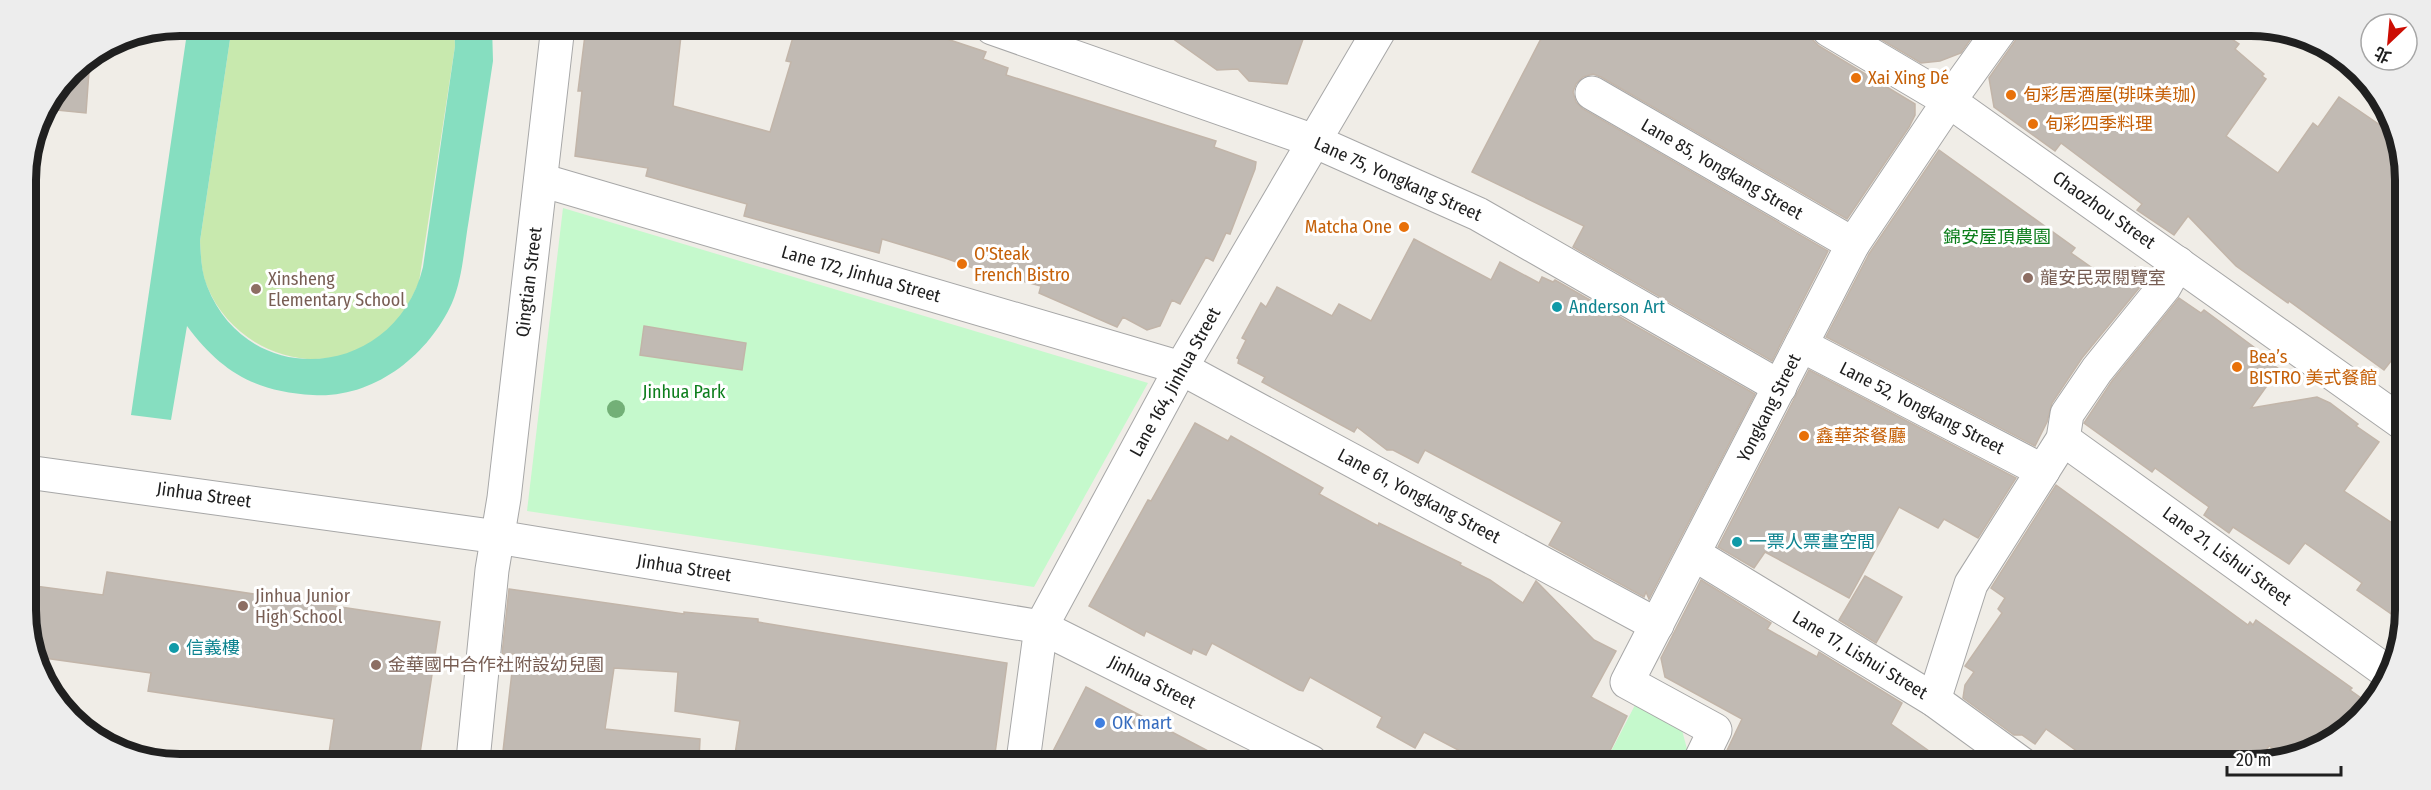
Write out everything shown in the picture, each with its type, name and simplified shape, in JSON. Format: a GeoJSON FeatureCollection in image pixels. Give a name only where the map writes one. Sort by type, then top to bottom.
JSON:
{"type":"FeatureCollection","features":[{"type":"Feature","properties":{"kind":"street","name":"Qingtian Street"},"geometry":{"type":"LineString","coordinates":[[473,754],[492,570],[498,537],[557,36]]}},
{"type":"Feature","properties":{"kind":"street","name":"Lane 75, Yongkang Street"},"geometry":{"type":"LineString","coordinates":[[1015,36],[1314,141],[1478,214],[1780,387]]}},
{"type":"Feature","properties":{"kind":"street","name":"Lane 164, Jinhua Street"},"geometry":{"type":"LineString","coordinates":[[1041,627],[1181,368],[1375,36]]}},
{"type":"Feature","properties":{"kind":"street","name":"Chaozhou Street"},"geometry":{"type":"LineString","coordinates":[[1839,36],[1949,101],[2395,418]]}},
{"type":"Feature","properties":{"kind":"street","name":"Yongkang Street"},"geometry":{"type":"LineString","coordinates":[[1703,754],[1715,730],[1627,682],[1853,244],[1996,36]]}},
{"type":"Feature","properties":{"kind":"street","name":"Lane 85, Yongkang Street"},"geometry":{"type":"LineString","coordinates":[[1592,93],[1853,244]]}},
{"type":"Feature","properties":{"kind":"street","name":"Lane 172, Jinhua Street"},"geometry":{"type":"LineString","coordinates":[[541,180],[1181,368]]}},
{"type":"Feature","properties":{"kind":"street"},"geometry":{"type":"LineString","coordinates":[[1934,700],[1971,584],[2063,439],[2067,414],[2097,370],[2166,286],[2178,263]]}},
{"type":"Feature","properties":{"kind":"street","name":"Lane 52, Yongkang Street"},"geometry":{"type":"LineString","coordinates":[[1801,345],[2043,471]]}},
{"type":"Feature","properties":{"kind":"street","name":"Lane 61, Yongkang Street"},"geometry":{"type":"LineString","coordinates":[[1181,368],[1657,625]]}},
{"type":"Feature","properties":{"kind":"street","name":"Lane 21, Lishui Street"},"geometry":{"type":"LineString","coordinates":[[2063,439],[2382,668]]}},
{"type":"Feature","properties":{"kind":"street","name":"Jinhua Street"},"geometry":{"type":"LineString","coordinates":[[36,473],[498,537],[1041,627],[1295,754]]}},
{"type":"Feature","properties":{"kind":"street","name":"Lane 17, Lishui Street"},"geometry":{"type":"LineString","coordinates":[[1694,554],[1934,700],[2008,754]]}},
{"type":"Feature","properties":{"kind":"street"},"geometry":{"type":"LineString","coordinates":[[1024,754],[1041,627]]}},
{"type":"Feature","properties":{"kind":"green space"},"geometry":{"type":"Polygon","coordinates":[[[187,36],[231,36],[200,241],[202,269],[207,286],[227,320],[255,344],[287,357],[321,359],[354,350],[384,332],[408,304],[423,267],[455,46],[454,36],[492,36],[493,61],[459,283],[442,322],[429,340],[396,370],[377,382],[357,390],[313,395],[274,389],[241,377],[213,356],[187,326],[171,420],[131,415],[187,36]]]}},
{"type":"Feature","properties":{"kind":"green space"},"geometry":{"type":"Polygon","coordinates":[[[231,36],[454,36],[455,46],[419,282],[406,308],[388,331],[372,343],[349,354],[325,359],[300,358],[277,352],[255,342],[235,327],[219,308],[207,286],[200,241],[231,36]]]}},
{"type":"Feature","properties":{"kind":"green space","name":"Jinhua Park"},"geometry":{"type":"Polygon","coordinates":[[[563,208],[1148,383],[1034,587],[527,511],[563,208]]]}},
{"type":"Feature","properties":{"kind":"green space"},"geometry":{"type":"Polygon","coordinates":[[[1635,705],[1682,730],[1687,749],[1684,754],[1610,754],[1635,705]]]}},
{"type":"Feature","properties":{"kind":"building"},"geometry":{"type":"Polygon","coordinates":[[[585,36],[681,36],[673,106],[770,132],[791,62],[786,61],[793,36],[938,36],[986,52],[983,59],[1008,68],[1006,75],[1216,141],[1214,147],[1256,162],[1230,234],[1226,233],[1213,261],[1206,257],[1180,304],[1172,300],[1160,326],[1147,330],[1123,317],[1117,327],[1039,293],[1041,286],[976,269],[882,239],[879,253],[744,216],[747,204],[646,176],[648,168],[575,156],[582,91],[578,91],[585,36]]]}},
{"type":"Feature","properties":{"kind":"building"},"geometry":{"type":"Polygon","coordinates":[[[1169,36],[1304,36],[1287,84],[1249,81],[1238,69],[1217,70],[1169,36]]]}},
{"type":"Feature","properties":{"kind":"building"},"geometry":{"type":"Polygon","coordinates":[[[1542,36],[1811,36],[1819,46],[1915,104],[1915,115],[1909,127],[1847,219],[1601,77],[1593,74],[1583,77],[1576,84],[1573,92],[1576,102],[1583,109],[1828,251],[1772,361],[1573,247],[1584,226],[1472,172],[1542,36]]]}},
{"type":"Feature","properties":{"kind":"building"},"geometry":{"type":"Polygon","coordinates":[[[1875,36],[1973,36],[1961,53],[1940,61],[1921,63],[1875,36]]]}},
{"type":"Feature","properties":{"kind":"building"},"geometry":{"type":"Polygon","coordinates":[[[2016,36],[2227,36],[2239,44],[2235,49],[2264,74],[2262,76],[2266,79],[2226,136],[2278,173],[2313,123],[2318,127],[2339,97],[2385,129],[2395,170],[2395,356],[2384,370],[2289,301],[2288,303],[2236,266],[2188,216],[2174,235],[2137,210],[2142,204],[2061,143],[2055,151],[1994,107],[1989,78],[2016,36]]]}},
{"type":"Feature","properties":{"kind":"building"},"geometry":{"type":"Polygon","coordinates":[[[89,68],[86,113],[54,110],[72,85],[89,68]]]}},
{"type":"Feature","properties":{"kind":"building"},"geometry":{"type":"Polygon","coordinates":[[[1939,150],[2075,248],[2071,253],[2118,286],[2135,267],[2149,276],[2082,358],[2052,403],[2047,422],[2035,446],[1826,337],[1869,254],[1939,150]]]}},
{"type":"Feature","properties":{"kind":"building"},"geometry":{"type":"Polygon","coordinates":[[[1414,239],[1491,280],[1500,262],[1539,283],[1542,277],[1553,282],[1555,280],[1755,394],[1649,599],[1646,592],[1644,597],[1549,545],[1562,522],[1425,450],[1418,463],[1393,450],[1387,450],[1357,427],[1354,432],[1262,382],[1265,377],[1238,363],[1237,358],[1246,340],[1242,338],[1261,303],[1266,307],[1277,287],[1332,316],[1339,304],[1371,321],[1414,239]]]}},
{"type":"Feature","properties":{"kind":"building"},"geometry":{"type":"Polygon","coordinates":[[[2179,298],[2201,313],[2204,310],[2255,348],[2253,351],[2279,369],[2251,408],[2317,397],[2330,403],[2358,424],[2356,426],[2379,442],[2344,491],[2395,525],[2395,616],[2357,590],[2362,583],[2305,543],[2289,564],[2233,527],[2229,533],[2204,515],[2209,507],[2155,468],[2152,472],[2084,423],[2112,381],[2179,298]]]}},
{"type":"Feature","properties":{"kind":"building"},"geometry":{"type":"Polygon","coordinates":[[[644,326],[746,343],[742,370],[640,355],[644,326]]]}},
{"type":"Feature","properties":{"kind":"building"},"geometry":{"type":"Polygon","coordinates":[[[1809,370],[2016,478],[1978,538],[1944,519],[1938,528],[1899,507],[1849,598],[1765,552],[1754,568],[1718,547],[1809,370]]]}},
{"type":"Feature","properties":{"kind":"building"},"geometry":{"type":"Polygon","coordinates":[[[1195,423],[1228,441],[1231,436],[1323,488],[1319,494],[1378,526],[1379,523],[1461,563],[1460,565],[1490,580],[1523,603],[1536,581],[1594,640],[1616,651],[1591,697],[1627,716],[1608,754],[1466,754],[1424,732],[1415,748],[1377,727],[1382,717],[1310,677],[1303,691],[1299,690],[1212,643],[1206,655],[1193,649],[1191,654],[1146,631],[1144,636],[1089,606],[1148,500],[1151,501],[1195,423]]]}},
{"type":"Feature","properties":{"kind":"building"},"geometry":{"type":"Polygon","coordinates":[[[2056,485],[2248,625],[2250,622],[2253,625],[2256,620],[2352,688],[2350,690],[2363,700],[2346,718],[2315,739],[2277,751],[2269,746],[2261,754],[2081,754],[2046,729],[2035,744],[2022,735],[2014,735],[1963,698],[1965,685],[1974,672],[1965,666],[2002,613],[1998,609],[2005,598],[1991,588],[2056,485]]]}},
{"type":"Feature","properties":{"kind":"building","name":"信義樓"},"geometry":{"type":"Polygon","coordinates":[[[107,572],[440,622],[420,754],[329,754],[334,719],[148,691],[151,673],[44,658],[37,629],[36,586],[103,595],[107,572]]]}},
{"type":"Feature","properties":{"kind":"building"},"geometry":{"type":"Polygon","coordinates":[[[1865,576],[1902,597],[1876,643],[1839,620],[1865,576]]]}},
{"type":"Feature","properties":{"kind":"building"},"geometry":{"type":"Polygon","coordinates":[[[1701,580],[1771,623],[1767,629],[1817,657],[1819,652],[1902,703],[1891,724],[1933,754],[1725,754],[1742,719],[1665,677],[1661,658],[1701,580]]]}},
{"type":"Feature","properties":{"kind":"building"},"geometry":{"type":"Polygon","coordinates":[[[509,589],[684,614],[684,612],[758,619],[758,622],[1007,663],[995,754],[735,754],[740,721],[675,711],[678,672],[614,668],[605,729],[700,739],[699,754],[503,754],[514,654],[502,654],[509,589]]]}},
{"type":"Feature","properties":{"kind":"building"},"geometry":{"type":"Polygon","coordinates":[[[1086,687],[1214,754],[1052,754],[1086,687]]]}},
{"type":"Feature","properties":{"kind":"place","name":"Xai Xing Dé"},"geometry":{"type":"Point","coordinates":[1856,78]}},
{"type":"Feature","properties":{"kind":"place","name":"旬彩居酒屋(琲味美珈)"},"geometry":{"type":"Point","coordinates":[2011,95]}},
{"type":"Feature","properties":{"kind":"place","name":"旬彩四季料理"},"geometry":{"type":"Point","coordinates":[2033,124]}},
{"type":"Feature","properties":{"kind":"place","name":"Matcha One"},"geometry":{"type":"Point","coordinates":[1404,227]}},
{"type":"Feature","properties":{"kind":"place","name":"O'Steak French Bistro"},"geometry":{"type":"Point","coordinates":[962,264]}},
{"type":"Feature","properties":{"kind":"place","name":"龍安民眾閱覽室"},"geometry":{"type":"Point","coordinates":[2028,278]}},
{"type":"Feature","properties":{"kind":"place","name":"Xinsheng Elementary School"},"geometry":{"type":"Point","coordinates":[256,289]}},
{"type":"Feature","properties":{"kind":"place","name":"Anderson Art"},"geometry":{"type":"Point","coordinates":[1557,307]}},
{"type":"Feature","properties":{"kind":"place","name":"Bea’s BISTRO 美式餐館"},"geometry":{"type":"Point","coordinates":[2237,367]}},
{"type":"Feature","properties":{"kind":"place","name":"鑫華茶餐廳"},"geometry":{"type":"Point","coordinates":[1804,436]}},
{"type":"Feature","properties":{"kind":"place","name":"一票人票畫空間"},"geometry":{"type":"Point","coordinates":[1737,542]}},
{"type":"Feature","properties":{"kind":"place","name":"Jinhua Junior High School"},"geometry":{"type":"Point","coordinates":[243,606]}},
{"type":"Feature","properties":{"kind":"place","name":"信義樓"},"geometry":{"type":"Point","coordinates":[174,648]}},
{"type":"Feature","properties":{"kind":"place","name":"金華國中合作社附設幼兒園"},"geometry":{"type":"Point","coordinates":[376,665]}},
{"type":"Feature","properties":{"kind":"place","name":"OK mart"},"geometry":{"type":"Point","coordinates":[1100,723]}},
{"type":"Feature","properties":{"kind":"park label","name":"錦安屋頂農園"},"geometry":{"type":"Point","coordinates":[1997,237]}}]}
